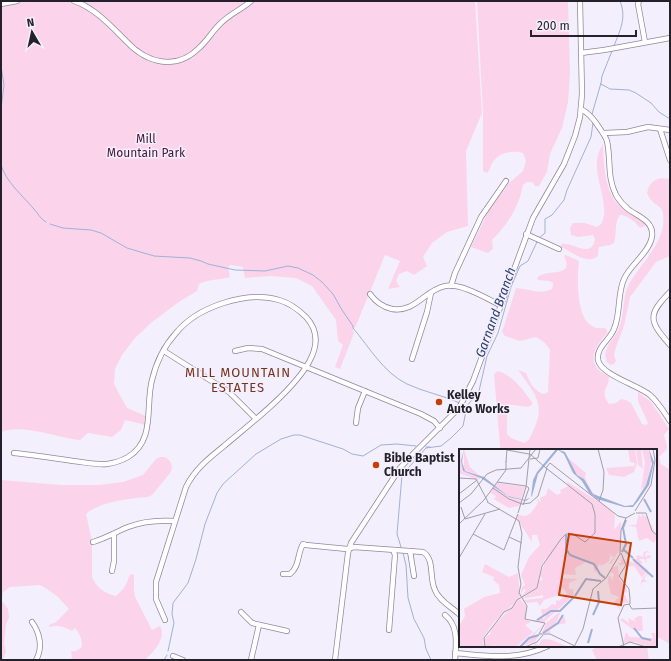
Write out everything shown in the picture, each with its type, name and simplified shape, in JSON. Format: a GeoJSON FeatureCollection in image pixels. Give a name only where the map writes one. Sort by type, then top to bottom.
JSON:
{"type":"FeatureCollection","features":[{"type":"Feature","properties":{"kind":"street"},"geometry":{"type":"LineString","coordinates":[[1,4],[17,1]]}},
{"type":"Feature","properties":{"kind":"street"},"geometry":{"type":"LineString","coordinates":[[74,1],[100,16],[138,52],[154,60],[166,62],[179,60],[200,48],[222,22],[251,1]]}},
{"type":"Feature","properties":{"kind":"street"},"geometry":{"type":"LineString","coordinates":[[334,660],[349,548],[354,536],[400,468],[459,408],[467,394],[526,234],[538,207],[570,152],[577,130],[581,109],[582,81],[580,1]]}},
{"type":"Feature","properties":{"kind":"street"},"geometry":{"type":"LineString","coordinates":[[639,1],[638,4],[645,42]]}},
{"type":"Feature","properties":{"kind":"street"},"geometry":{"type":"LineString","coordinates":[[581,53],[670,38]]}},
{"type":"Feature","properties":{"kind":"street"},"geometry":{"type":"LineString","coordinates":[[581,109],[592,117],[604,133],[607,141],[610,177],[616,194],[627,208],[648,223],[652,233],[649,244],[624,279],[621,288],[619,310],[615,327],[610,337],[598,353],[599,363],[603,370],[650,395],[670,421]]}},
{"type":"Feature","properties":{"kind":"street"},"geometry":{"type":"LineString","coordinates":[[604,133],[626,132],[648,127],[670,130]]}},
{"type":"Feature","properties":{"kind":"street"},"geometry":{"type":"LineString","coordinates":[[660,128],[670,160]]}},
{"type":"Feature","properties":{"kind":"street"},"geometry":{"type":"LineString","coordinates":[[451,286],[455,273],[481,217],[506,181]]}},
{"type":"Feature","properties":{"kind":"street"},"geometry":{"type":"LineString","coordinates":[[526,234],[559,249]]}},
{"type":"Feature","properties":{"kind":"street"},"geometry":{"type":"LineString","coordinates":[[370,294],[376,301],[384,306],[399,310],[412,306],[439,288],[451,286],[460,287],[500,304]]}},
{"type":"Feature","properties":{"kind":"street"},"geometry":{"type":"LineString","coordinates":[[670,292],[656,306],[653,321],[656,328],[670,345]]}},
{"type":"Feature","properties":{"kind":"street"},"geometry":{"type":"LineString","coordinates":[[412,359],[427,312],[431,293]]}},
{"type":"Feature","properties":{"kind":"street"},"geometry":{"type":"LineString","coordinates":[[14,452],[102,464],[122,460],[133,454],[141,444],[146,434],[149,397],[154,370],[173,337],[190,319],[208,309],[243,299],[256,298],[271,298],[286,302],[305,316],[314,328],[316,338],[315,347],[306,367],[288,389],[201,466],[193,475],[186,487],[157,576],[155,588],[156,599],[165,620]]}},
{"type":"Feature","properties":{"kind":"street"},"geometry":{"type":"LineString","coordinates":[[235,351],[248,348],[262,349],[429,418],[440,428]]}},
{"type":"Feature","properties":{"kind":"street"},"geometry":{"type":"LineString","coordinates":[[164,351],[229,392],[255,418]]}},
{"type":"Feature","properties":{"kind":"street"},"geometry":{"type":"LineString","coordinates":[[356,423],[358,408],[365,391]]}},
{"type":"Feature","properties":{"kind":"street"},"geometry":{"type":"LineString","coordinates":[[93,542],[127,527],[138,524],[156,521],[175,521]]}},
{"type":"Feature","properties":{"kind":"street"},"geometry":{"type":"LineString","coordinates":[[112,571],[114,561],[114,534]]}},
{"type":"Feature","properties":{"kind":"street"},"geometry":{"type":"LineString","coordinates":[[284,574],[290,574],[295,569],[300,549],[304,544],[340,549],[354,547],[423,552],[427,555],[432,584],[436,594],[459,614]]}},
{"type":"Feature","properties":{"kind":"street"},"geometry":{"type":"LineString","coordinates":[[389,630],[395,555],[393,550]]}},
{"type":"Feature","properties":{"kind":"street"},"geometry":{"type":"LineString","coordinates":[[410,552],[414,576]]}},
{"type":"Feature","properties":{"kind":"street"},"geometry":{"type":"LineString","coordinates":[[241,612],[248,620],[259,625],[287,631]]}},
{"type":"Feature","properties":{"kind":"street"},"geometry":{"type":"LineString","coordinates":[[445,615],[451,620],[455,630],[455,660]]}},
{"type":"Feature","properties":{"kind":"street"},"geometry":{"type":"LineString","coordinates":[[32,622],[39,634],[40,643],[39,653],[36,660]]}},
{"type":"Feature","properties":{"kind":"street"},"geometry":{"type":"LineString","coordinates":[[251,660],[259,625]]}},
{"type":"Feature","properties":{"kind":"street"},"geometry":{"type":"LineString","coordinates":[[455,653],[522,658],[546,647]]}},
{"type":"Feature","properties":{"kind":"street"},"geometry":{"type":"LineString","coordinates":[[173,656],[183,660]]}},
{"type":"Feature","properties":{"kind":"green space","name":"Mill Mountain Park"},"geometry":{"type":"Polygon","coordinates":[[[1,1],[475,1],[482,113],[466,151],[468,226],[447,232],[432,243],[423,257],[427,266],[414,275],[407,271],[399,274],[396,281],[400,287],[388,289],[400,261],[385,255],[355,328],[354,327],[354,333],[340,369],[335,367],[343,345],[338,341],[336,320],[312,286],[296,278],[270,276],[245,278],[243,267],[231,265],[228,267],[230,277],[206,281],[199,284],[197,291],[152,322],[135,338],[122,355],[115,369],[114,384],[127,408],[146,416],[146,425],[125,420],[121,430],[112,437],[88,433],[80,440],[29,430],[19,429],[1,432],[1,1]]]}},
{"type":"Feature","properties":{"kind":"green space"},"geometry":{"type":"Polygon","coordinates":[[[477,1],[568,1],[570,73],[568,102],[562,128],[550,154],[547,172],[539,186],[535,186],[532,182],[527,182],[523,185],[516,208],[503,228],[492,240],[493,249],[488,253],[471,247],[489,210],[509,183],[523,171],[526,161],[523,153],[506,153],[499,156],[492,163],[487,173],[483,171],[483,113],[477,1]]]}},
{"type":"Feature","properties":{"kind":"green space"},"geometry":{"type":"Polygon","coordinates":[[[603,144],[607,184],[613,198],[627,212],[644,223],[645,226],[640,228],[634,221],[620,215],[616,225],[614,243],[599,247],[598,256],[585,259],[562,247],[561,244],[586,249],[593,245],[595,239],[593,235],[578,237],[571,235],[570,228],[573,223],[585,223],[597,227],[602,223],[604,210],[598,176],[597,160],[603,144]]]}},
{"type":"Feature","properties":{"kind":"green space"},"geometry":{"type":"Polygon","coordinates":[[[661,178],[670,179],[670,256],[656,262],[630,297],[624,326],[614,355],[616,361],[614,364],[610,365],[606,360],[606,351],[621,323],[627,289],[634,276],[652,251],[661,233],[663,224],[662,211],[651,200],[647,193],[651,183],[661,178]]]}},
{"type":"Feature","properties":{"kind":"green space"},"geometry":{"type":"Polygon","coordinates":[[[566,255],[579,261],[578,286],[580,306],[587,322],[597,328],[605,328],[607,330],[607,333],[597,347],[594,362],[601,372],[609,377],[605,396],[609,404],[616,403],[621,399],[626,400],[631,403],[642,424],[646,425],[648,423],[638,401],[638,392],[651,402],[669,429],[664,435],[667,449],[659,457],[661,464],[670,470],[670,644],[657,637],[657,449],[501,449],[494,374],[498,371],[509,376],[532,402],[532,405],[527,407],[507,404],[507,434],[511,438],[524,443],[530,438],[539,413],[536,398],[518,370],[526,373],[535,389],[544,394],[548,392],[550,350],[545,343],[536,337],[520,341],[505,336],[502,332],[516,288],[539,292],[552,289],[553,283],[538,280],[537,278],[541,275],[558,272],[566,268],[567,263],[564,256],[566,255]]]}},
{"type":"Feature","properties":{"kind":"green space"},"geometry":{"type":"Polygon","coordinates":[[[165,457],[170,461],[172,466],[171,472],[152,495],[99,506],[86,514],[92,541],[92,577],[94,581],[101,590],[116,596],[121,592],[129,576],[131,574],[134,575],[135,597],[152,630],[160,626],[162,631],[161,640],[156,649],[145,660],[72,660],[71,651],[76,651],[82,647],[81,639],[77,630],[75,628],[72,631],[60,626],[49,627],[49,625],[56,622],[69,609],[58,597],[40,585],[10,587],[3,592],[2,601],[8,609],[9,617],[6,625],[4,643],[6,651],[3,660],[1,660],[1,480],[61,485],[99,485],[123,482],[143,475],[156,459],[165,457]]]}},
{"type":"Feature","properties":{"kind":"green space"},"geometry":{"type":"Polygon","coordinates":[[[596,647],[647,647],[649,660],[597,660],[592,650],[596,647]]]}},
{"type":"Feature","properties":{"kind":"waterway","name":"Garnand Branch"},"geometry":{"type":"LineString","coordinates":[[614,46],[623,18],[620,1]]}},
{"type":"Feature","properties":{"kind":"waterway","name":"Garnand Branch"},"geometry":{"type":"LineString","coordinates":[[593,116],[592,114],[602,76],[612,51]]}},
{"type":"Feature","properties":{"kind":"waterway"},"geometry":{"type":"LineString","coordinates":[[1,66],[4,85],[1,109]]}},
{"type":"Feature","properties":{"kind":"waterway"},"geometry":{"type":"LineString","coordinates":[[601,84],[610,89],[629,90],[636,93],[670,119]]}},
{"type":"Feature","properties":{"kind":"waterway","name":"Garnand Branch"},"geometry":{"type":"LineString","coordinates":[[539,238],[545,233],[545,219],[552,215],[564,200],[591,137],[593,123]]}},
{"type":"Feature","properties":{"kind":"waterway"},"geometry":{"type":"LineString","coordinates":[[1,165],[10,183],[46,222]]}},
{"type":"Feature","properties":{"kind":"waterway"},"geometry":{"type":"LineString","coordinates":[[50,224],[63,228],[91,230],[101,233],[127,248],[154,256],[190,258],[235,270],[265,271],[288,266],[298,268],[313,275],[333,294],[353,328],[377,359],[391,373],[413,387],[460,403]]}},
{"type":"Feature","properties":{"kind":"waterway","name":"Garnand Branch"},"geometry":{"type":"LineString","coordinates":[[401,547],[397,534],[402,475],[426,448],[441,446],[463,426],[467,406],[479,391],[487,356],[498,333],[511,287],[520,266],[528,261],[537,242]]}},
{"type":"Feature","properties":{"kind":"waterway"},"geometry":{"type":"LineString","coordinates":[[168,651],[174,623],[172,614],[173,603],[188,583],[205,524],[217,493],[223,484],[256,454],[281,439],[294,435],[300,435],[343,449],[352,454],[363,456],[381,445],[397,444],[416,446]]}},
{"type":"Feature","properties":{"kind":"waterway","name":"Garnand Branch"},"geometry":{"type":"LineString","coordinates":[[403,553],[406,565],[408,598],[414,619],[424,638],[426,649],[431,660]]}},
{"type":"Feature","properties":{"kind":"waterway"},"geometry":{"type":"LineString","coordinates":[[164,660],[167,655]]}},
{"type":"Feature","properties":{"kind":"place","name":"Kelley Auto Works"},"geometry":{"type":"Point","coordinates":[439,402]}},
{"type":"Feature","properties":{"kind":"place","name":"Bible Baptist Church"},"geometry":{"type":"Point","coordinates":[376,465]}},
{"type":"Feature","properties":{"kind":"district","name":"MILL MOUNTAIN ESTATES"},"geometry":{"type":"Point","coordinates":[238,380]}}]}
